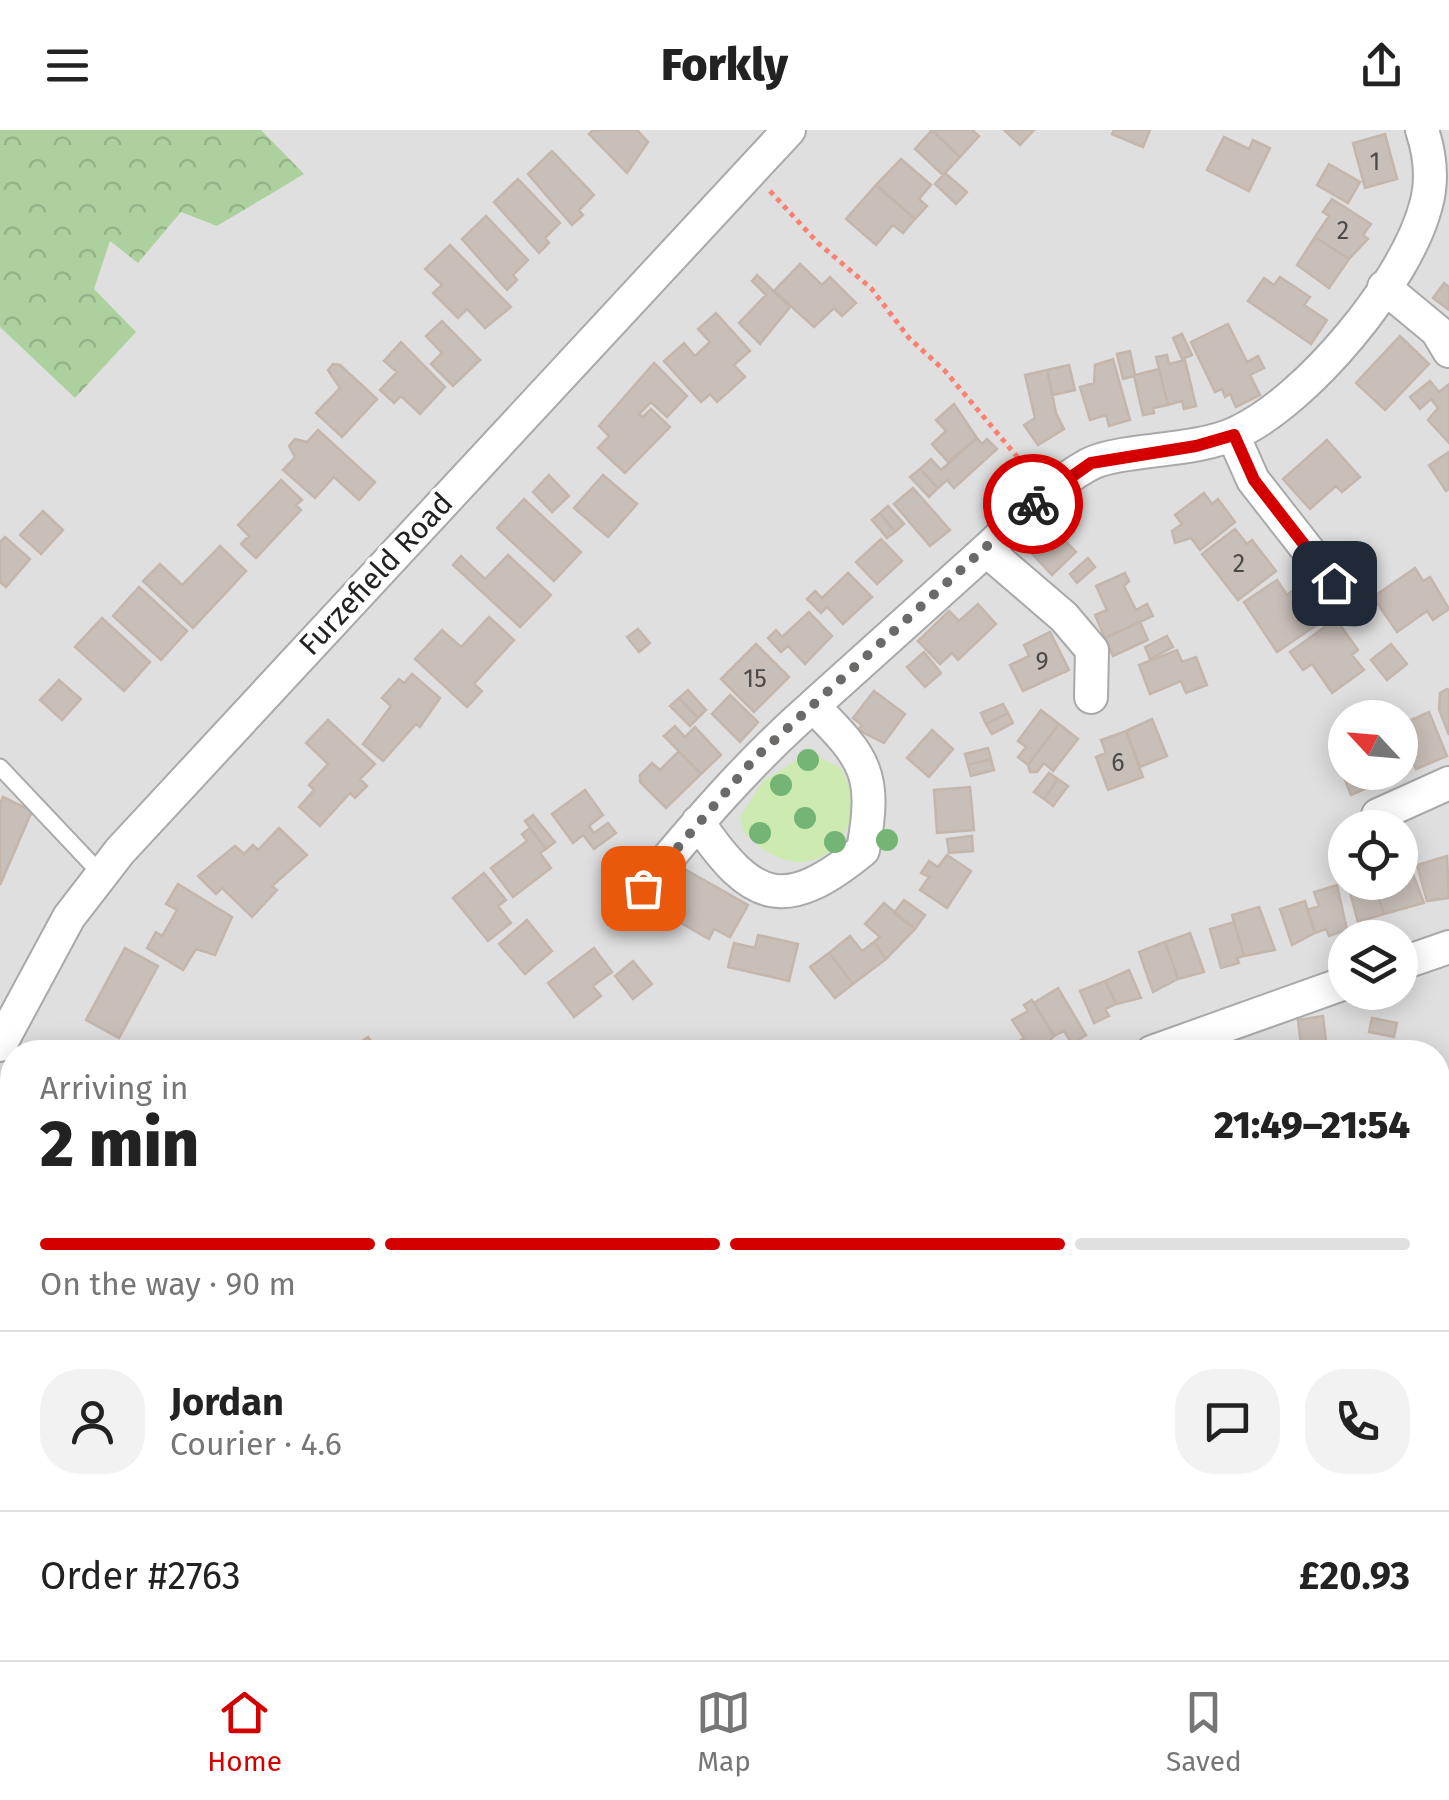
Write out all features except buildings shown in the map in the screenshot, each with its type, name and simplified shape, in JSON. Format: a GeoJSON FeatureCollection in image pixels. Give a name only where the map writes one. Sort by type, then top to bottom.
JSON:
{"type":"FeatureCollection","features":[{"type":"Feature","properties":{"kind":"street","name":"Furzefield Road"},"geometry":{"type":"LineString","coordinates":[[3,1040],[69,917],[102,875],[789,130]]}},
{"type":"Feature","properties":{"kind":"street"},"geometry":{"type":"LineString","coordinates":[[643,888],[756,757],[1050,492],[1091,463],[1196,446],[1234,435],[1273,414],[1315,378],[1414,241],[1440,161],[1422,130]]}},
{"type":"Feature","properties":{"kind":"street"},"geometry":{"type":"LineString","coordinates":[[1384,287],[1437,331],[1449,351]]}},
{"type":"Feature","properties":{"kind":"street"},"geometry":{"type":"LineString","coordinates":[[1234,435],[1254,480],[1354,609]]}},
{"type":"Feature","properties":{"kind":"street"},"geometry":{"type":"LineString","coordinates":[[986,550],[1064,617],[1092,650],[1091,698]]}},
{"type":"Feature","properties":{"kind":"street"},"geometry":{"type":"LineString","coordinates":[[698,822],[736,870],[757,886],[791,893],[824,882],[864,850],[872,803],[858,751],[813,706]]}},
{"type":"Feature","properties":{"kind":"street"},"geometry":{"type":"LineString","coordinates":[[1389,810],[1449,783]]}},
{"type":"Feature","properties":{"kind":"street"},"geometry":{"type":"LineString","coordinates":[[1418,958],[1449,947]]}},
{"type":"Feature","properties":{"kind":"street"},"geometry":{"type":"LineString","coordinates":[[1186,1040],[1328,990]]}},
{"type":"Feature","properties":{"kind":"lane"},"geometry":{"type":"LineString","coordinates":[[0,767],[102,875]]}},
{"type":"Feature","properties":{"kind":"path"},"geometry":{"type":"LineString","coordinates":[[750,171],[818,243],[871,288],[908,338],[944,371],[1002,443],[1050,492]]}},
{"type":"Feature","properties":{"kind":"shaded area"},"geometry":{"type":"Polygon","coordinates":[[[71,130],[1449,130],[1449,1040],[0,1040],[0,134],[71,130]]]}},
{"type":"Feature","properties":{"kind":"green space"},"geometry":{"type":"Polygon","coordinates":[[[0,130],[261,130],[304,174],[217,226],[181,212],[138,263],[110,241],[94,289],[136,332],[75,398],[0,327],[0,130]]]}},
{"type":"Feature","properties":{"kind":"green space"},"geometry":{"type":"Polygon","coordinates":[[[810,752],[842,769],[851,795],[851,812],[848,826],[833,848],[810,861],[796,862],[777,857],[757,844],[743,832],[740,817],[763,781],[810,752]]]}},
{"type":"Feature","properties":{"kind":"way so far"},"geometry":{"type":"LineString","coordinates":[[643,888],[756,757],[1033,504]]}},
{"type":"Feature","properties":{"kind":"route"},"geometry":{"type":"LineString","coordinates":[[1033,504],[1091,463],[1196,446],[1234,435],[1254,480],[1334,583]]}}]}
